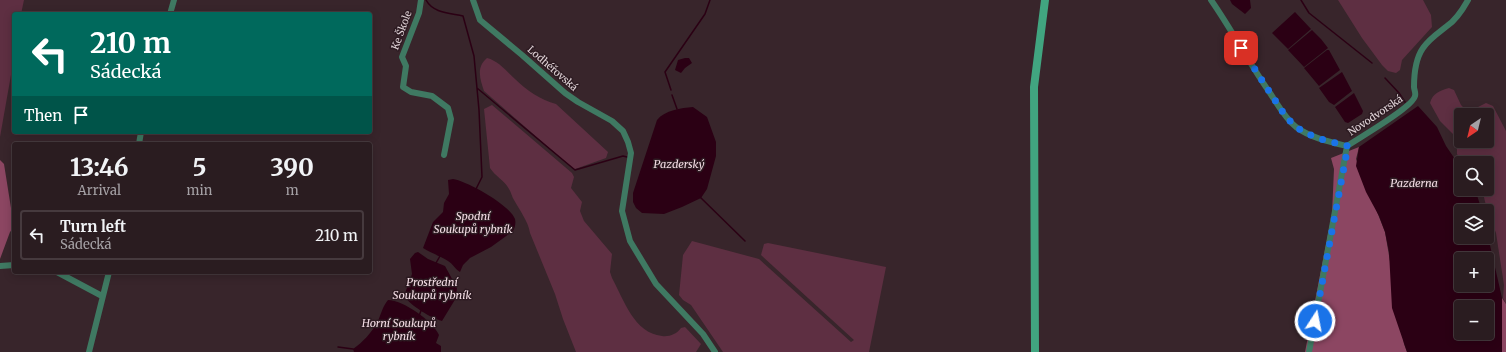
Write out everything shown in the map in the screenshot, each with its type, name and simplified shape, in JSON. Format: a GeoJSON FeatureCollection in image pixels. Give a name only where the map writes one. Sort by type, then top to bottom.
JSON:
{"type":"FeatureCollection","features":[{"type":"Feature","properties":{"kind":"main road"},"geometry":{"type":"LineString","coordinates":[[1035,352],[1034,87],[1045,0]]}},
{"type":"Feature","properties":{"kind":"street"},"geometry":{"type":"LineString","coordinates":[[171,12],[174,0]]}},
{"type":"Feature","properties":{"kind":"street","name":"Ke Škole"},"geometry":{"type":"LineString","coordinates":[[421,0],[419,13],[402,57],[406,66],[403,86],[411,92],[432,96],[448,108],[451,119],[444,156]]}},
{"type":"Feature","properties":{"kind":"street","name":"Lodhéřovská"},"geometry":{"type":"LineString","coordinates":[[473,0],[480,20],[564,93],[612,122],[622,131],[628,142],[631,153],[622,211],[630,241],[656,284],[703,334],[715,352]]}},
{"type":"Feature","properties":{"kind":"street"},"geometry":{"type":"LineString","coordinates":[[1211,0],[1286,117],[1296,127],[1308,134],[1348,146],[1309,352]]}},
{"type":"Feature","properties":{"kind":"street","name":"Novodvorská"},"geometry":{"type":"LineString","coordinates":[[1348,146],[1397,114],[1412,102],[1415,96],[1415,75],[1421,50],[1430,40],[1457,17],[1468,0]]}},
{"type":"Feature","properties":{"kind":"street"},"geometry":{"type":"LineString","coordinates":[[0,266],[12,265]]}},
{"type":"Feature","properties":{"kind":"street"},"geometry":{"type":"LineString","coordinates":[[61,274],[102,296]]}},
{"type":"Feature","properties":{"kind":"street"},"geometry":{"type":"LineString","coordinates":[[88,352],[108,274]]}},
{"type":"Feature","properties":{"kind":"shaded area"},"geometry":{"type":"Polygon","coordinates":[[[0,0],[24,0],[21,12],[12,12],[12,69],[0,137],[0,0]]]}},
{"type":"Feature","properties":{"kind":"shaded area"},"geometry":{"type":"Polygon","coordinates":[[[1338,0],[1423,0],[1431,15],[1432,27],[1402,60],[1400,70],[1396,73],[1388,71],[1362,38],[1338,0]]]}},
{"type":"Feature","properties":{"kind":"shaded area"},"geometry":{"type":"Polygon","coordinates":[[[487,58],[499,64],[529,91],[556,104],[608,152],[606,158],[575,169],[571,167],[484,91],[480,78],[480,69],[481,65],[487,58]]]}},
{"type":"Feature","properties":{"kind":"shaded area"},"geometry":{"type":"Polygon","coordinates":[[[1449,88],[1454,90],[1464,108],[1454,108],[1454,135],[1440,121],[1430,103],[1439,91],[1449,88]]]}},
{"type":"Feature","properties":{"kind":"shaded area"},"geometry":{"type":"Polygon","coordinates":[[[1486,103],[1493,106],[1506,131],[1506,304],[1503,298],[1504,285],[1494,228],[1494,204],[1486,204],[1484,196],[1494,196],[1494,156],[1458,156],[1457,148],[1494,148],[1494,108],[1476,108],[1486,103]]]}},
{"type":"Feature","properties":{"kind":"shaded area"},"geometry":{"type":"Polygon","coordinates":[[[492,105],[572,173],[574,177],[571,188],[582,202],[580,211],[584,221],[612,254],[610,272],[612,278],[631,314],[637,322],[652,334],[662,336],[673,335],[681,328],[685,327],[701,344],[696,352],[576,352],[526,220],[513,199],[510,190],[490,168],[484,109],[492,105]]]}},
{"type":"Feature","properties":{"kind":"shaded area"},"geometry":{"type":"Polygon","coordinates":[[[1359,147],[1356,159],[1385,232],[1404,344],[1407,352],[1305,352],[1332,214],[1334,169],[1331,158],[1359,147]]]}},
{"type":"Feature","properties":{"kind":"shaded area"},"geometry":{"type":"Polygon","coordinates":[[[0,160],[4,164],[12,214],[12,230],[0,259],[0,160]]]}},
{"type":"Feature","properties":{"kind":"shaded area"},"geometry":{"type":"Polygon","coordinates":[[[692,241],[759,259],[851,342],[854,340],[761,255],[764,244],[768,243],[886,267],[869,352],[723,352],[691,305],[683,300],[679,295],[683,255],[692,241]]]}},
{"type":"Feature","properties":{"kind":"shaded area"},"geometry":{"type":"Polygon","coordinates":[[[1502,298],[1506,304],[1506,352],[1502,352],[1502,298]]]}},
{"type":"Feature","properties":{"kind":"water"},"geometry":{"type":"Polygon","coordinates":[[[1230,0],[1250,0],[1251,8],[1245,14],[1232,4],[1230,0]]]}},
{"type":"Feature","properties":{"kind":"water"},"geometry":{"type":"Polygon","coordinates":[[[1295,12],[1311,29],[1288,49],[1272,33],[1295,12]]]}},
{"type":"Feature","properties":{"kind":"water"},"geometry":{"type":"Polygon","coordinates":[[[1312,30],[1328,48],[1304,67],[1288,50],[1312,30]]]}},
{"type":"Feature","properties":{"kind":"water"},"geometry":{"type":"Polygon","coordinates":[[[1329,50],[1340,70],[1319,86],[1304,68],[1329,50]]]}},
{"type":"Feature","properties":{"kind":"water"},"geometry":{"type":"Polygon","coordinates":[[[689,58],[692,63],[681,73],[675,70],[678,60],[689,58]]]}},
{"type":"Feature","properties":{"kind":"water"},"geometry":{"type":"Polygon","coordinates":[[[1342,72],[1352,91],[1334,105],[1329,102],[1319,88],[1342,72]]]}},
{"type":"Feature","properties":{"kind":"water"},"geometry":{"type":"Polygon","coordinates":[[[1354,93],[1363,111],[1362,114],[1348,123],[1345,122],[1335,107],[1354,93]]]}},
{"type":"Feature","properties":{"kind":"water","name":"Pazderna"},"geometry":{"type":"Polygon","coordinates":[[[1418,106],[1437,127],[1446,146],[1454,158],[1454,196],[1477,196],[1480,204],[1454,204],[1454,244],[1490,244],[1492,252],[1454,252],[1454,292],[1494,292],[1494,263],[1502,298],[1502,352],[1407,352],[1392,308],[1389,252],[1385,232],[1379,216],[1366,192],[1356,166],[1359,147],[1418,106]]]}},
{"type":"Feature","properties":{"kind":"water","name":"Pazderský"},"geometry":{"type":"Polygon","coordinates":[[[693,107],[707,117],[716,142],[716,156],[707,189],[701,198],[664,214],[642,213],[636,208],[633,202],[633,193],[657,120],[669,112],[693,107]]]}},
{"type":"Feature","properties":{"kind":"water","name":"Spodní Soukupů rybník"},"geometry":{"type":"Polygon","coordinates":[[[453,179],[468,184],[487,194],[505,207],[515,219],[513,231],[491,247],[470,258],[463,265],[460,272],[448,261],[423,248],[433,222],[443,212],[444,203],[449,194],[448,180],[453,179]]]}},
{"type":"Feature","properties":{"kind":"water","name":"Prostřední Soukupů rybník"},"geometry":{"type":"Polygon","coordinates":[[[418,252],[428,259],[445,266],[457,288],[456,298],[442,321],[432,317],[411,304],[404,296],[412,274],[410,259],[415,253],[418,252]]]}},
{"type":"Feature","properties":{"kind":"water","name":"Horní Soukupů rybník"},"geometry":{"type":"Polygon","coordinates":[[[388,300],[409,307],[431,324],[439,335],[436,343],[441,346],[441,352],[354,352],[353,349],[375,327],[384,305],[388,300]]]}},
{"type":"Feature","properties":{"kind":"waterway"},"geometry":{"type":"LineString","coordinates":[[426,0],[433,8],[437,10],[463,16],[474,56],[479,110],[482,177],[476,189]]}},
{"type":"Feature","properties":{"kind":"waterway"},"geometry":{"type":"LineString","coordinates":[[671,90],[665,72],[705,14],[710,0]]}},
{"type":"Feature","properties":{"kind":"waterway"},"geometry":{"type":"LineString","coordinates":[[1301,0],[1309,13],[1372,63]]}},
{"type":"Feature","properties":{"kind":"waterway"},"geometry":{"type":"LineString","coordinates":[[1385,78],[1405,102]]}},
{"type":"Feature","properties":{"kind":"waterway"},"geometry":{"type":"LineString","coordinates":[[477,88],[575,170],[623,156],[627,157]]}},
{"type":"Feature","properties":{"kind":"waterway"},"geometry":{"type":"LineString","coordinates":[[672,95],[677,109]]}},
{"type":"Feature","properties":{"kind":"waterway"},"geometry":{"type":"LineString","coordinates":[[700,197],[745,241]]}},
{"type":"Feature","properties":{"kind":"waterway"},"geometry":{"type":"LineString","coordinates":[[436,263],[440,256]]}},
{"type":"Feature","properties":{"kind":"waterway"},"geometry":{"type":"LineString","coordinates":[[419,316],[422,308]]}},
{"type":"Feature","properties":{"kind":"waterway"},"geometry":{"type":"LineString","coordinates":[[338,347],[353,349]]}},
{"type":"Feature","properties":{"kind":"route"},"geometry":{"type":"LineString","coordinates":[[1241,48],[1286,117],[1296,127],[1308,134],[1324,140],[1348,146],[1315,321]]}}]}
